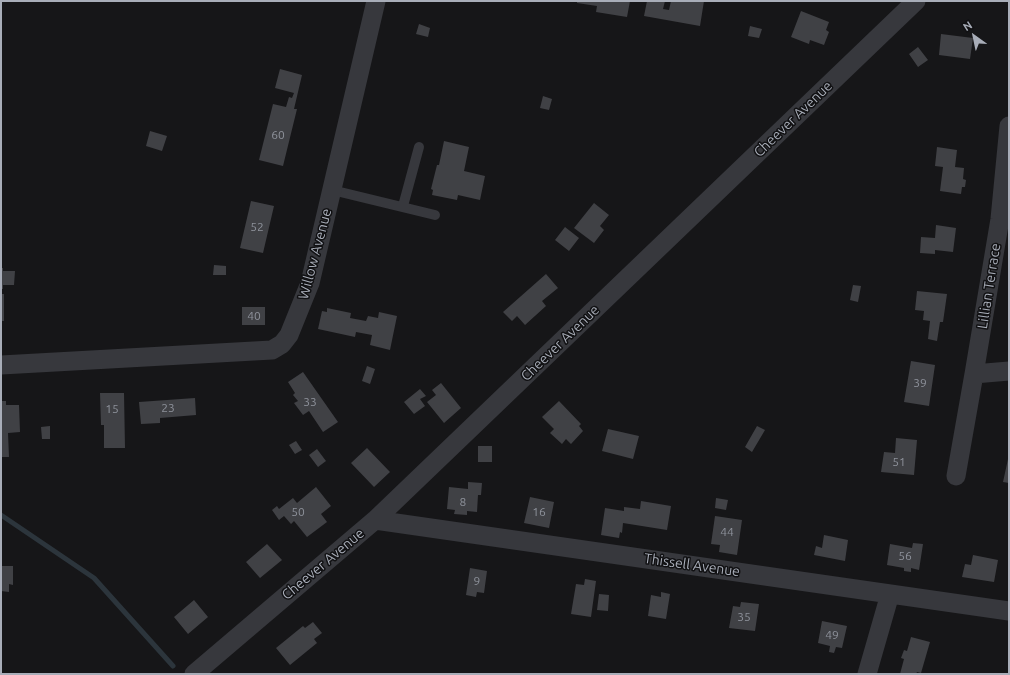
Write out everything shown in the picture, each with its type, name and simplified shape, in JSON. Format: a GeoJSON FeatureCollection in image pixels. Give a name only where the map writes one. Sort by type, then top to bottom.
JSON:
{"type":"FeatureCollection","features":[{"type":"Feature","properties":{"kind":"street","name":"Willow Avenue"},"geometry":{"type":"LineString","coordinates":[[1,365],[272,350],[282,344],[289,335],[310,283],[376,1]]}},
{"type":"Feature","properties":{"kind":"street","name":"Cheever Avenue"},"geometry":{"type":"LineString","coordinates":[[196,674],[375,520],[916,1]]}},
{"type":"Feature","properties":{"kind":"street","name":"Lillian Terrace"},"geometry":{"type":"LineString","coordinates":[[956,476],[1000,218],[1009,126]]}},
{"type":"Feature","properties":{"kind":"street"},"geometry":{"type":"LineString","coordinates":[[974,374],[1009,371]]}},
{"type":"Feature","properties":{"kind":"street","name":"Thissell Avenue"},"geometry":{"type":"LineString","coordinates":[[375,520],[1009,611]]}},
{"type":"Feature","properties":{"kind":"street"},"geometry":{"type":"LineString","coordinates":[[867,674],[890,594]]}},
{"type":"Feature","properties":{"kind":"lane"},"geometry":{"type":"LineString","coordinates":[[403,206],[419,147]]}},
{"type":"Feature","properties":{"kind":"lane"},"geometry":{"type":"LineString","coordinates":[[332,190],[435,215]]}},
{"type":"Feature","properties":{"kind":"building"},"geometry":{"type":"Polygon","coordinates":[[[577,1],[630,1],[627,17],[596,12],[597,6],[577,3],[577,1]]]}},
{"type":"Feature","properties":{"kind":"building"},"geometry":{"type":"Polygon","coordinates":[[[647,1],[665,1],[663,9],[669,10],[671,1],[704,1],[700,26],[644,16],[647,1]]]}},
{"type":"Feature","properties":{"kind":"building"},"geometry":{"type":"Polygon","coordinates":[[[801,11],[829,22],[826,30],[829,32],[824,45],[810,40],[809,44],[791,37],[801,11]]]}},
{"type":"Feature","properties":{"kind":"building"},"geometry":{"type":"Polygon","coordinates":[[[419,24],[430,28],[428,37],[416,34],[419,24]]]}},
{"type":"Feature","properties":{"kind":"building"},"geometry":{"type":"Polygon","coordinates":[[[750,26],[762,29],[759,38],[748,36],[750,26]]]}},
{"type":"Feature","properties":{"kind":"building"},"geometry":{"type":"Polygon","coordinates":[[[941,34],[973,38],[970,59],[939,55],[941,34]]]}},
{"type":"Feature","properties":{"kind":"building"},"geometry":{"type":"Polygon","coordinates":[[[918,47],[928,60],[918,67],[909,54],[918,47]]]}},
{"type":"Feature","properties":{"kind":"building"},"geometry":{"type":"Polygon","coordinates":[[[280,69],[302,75],[294,109],[297,109],[283,166],[259,160],[273,104],[286,107],[289,97],[292,98],[294,93],[275,88],[280,69]]]}},
{"type":"Feature","properties":{"kind":"building"},"geometry":{"type":"Polygon","coordinates":[[[543,96],[552,99],[549,110],[540,108],[543,96]]]}},
{"type":"Feature","properties":{"kind":"building"},"geometry":{"type":"Polygon","coordinates":[[[150,131],[167,136],[162,151],[146,146],[150,131]]]}},
{"type":"Feature","properties":{"kind":"building"},"geometry":{"type":"Polygon","coordinates":[[[444,141],[469,147],[464,171],[485,176],[480,200],[458,195],[457,200],[432,195],[433,190],[431,189],[437,165],[439,165],[444,141]]]}},
{"type":"Feature","properties":{"kind":"building"},"geometry":{"type":"Polygon","coordinates":[[[937,147],[957,150],[955,167],[964,168],[963,179],[966,180],[965,187],[962,187],[961,194],[940,191],[943,167],[935,166],[937,147]]]}},
{"type":"Feature","properties":{"kind":"building"},"geometry":{"type":"Polygon","coordinates":[[[251,201],[274,206],[263,253],[240,248],[251,201]]]}},
{"type":"Feature","properties":{"kind":"building"},"geometry":{"type":"Polygon","coordinates":[[[594,203],[609,215],[600,226],[604,230],[594,243],[574,228],[594,203]]]}},
{"type":"Feature","properties":{"kind":"building"},"geometry":{"type":"Polygon","coordinates":[[[936,225],[956,228],[953,252],[935,250],[935,254],[920,253],[921,237],[935,238],[936,225]]]}},
{"type":"Feature","properties":{"kind":"building"},"geometry":{"type":"Polygon","coordinates":[[[565,227],[579,238],[569,251],[555,240],[565,227]]]}},
{"type":"Feature","properties":{"kind":"building"},"geometry":{"type":"Polygon","coordinates":[[[214,265],[226,266],[226,275],[213,275],[214,265]]]}},
{"type":"Feature","properties":{"kind":"building"},"geometry":{"type":"Polygon","coordinates":[[[1,268],[3,268],[3,271],[15,271],[14,285],[3,285],[3,289],[1,289],[1,268]]]}},
{"type":"Feature","properties":{"kind":"building"},"geometry":{"type":"Polygon","coordinates":[[[546,274],[558,288],[542,301],[546,306],[525,325],[517,316],[512,321],[503,312],[546,274]]]}},
{"type":"Feature","properties":{"kind":"building"},"geometry":{"type":"Polygon","coordinates":[[[853,285],[861,286],[858,302],[850,300],[853,285]]]}},
{"type":"Feature","properties":{"kind":"building"},"geometry":{"type":"Polygon","coordinates":[[[917,291],[947,294],[943,322],[940,322],[937,341],[928,339],[930,321],[923,320],[924,311],[915,310],[917,291]]]}},
{"type":"Feature","properties":{"kind":"building"},"geometry":{"type":"Polygon","coordinates":[[[1,294],[4,294],[4,321],[1,321],[1,294]]]}},
{"type":"Feature","properties":{"kind":"building"},"geometry":{"type":"Polygon","coordinates":[[[242,307],[265,307],[265,325],[242,325],[242,307]]]}},
{"type":"Feature","properties":{"kind":"building"},"geometry":{"type":"Polygon","coordinates":[[[327,308],[351,313],[350,318],[366,321],[368,316],[378,318],[379,312],[397,316],[390,350],[370,345],[372,335],[356,332],[355,337],[318,329],[322,311],[327,312],[327,308]]]}},
{"type":"Feature","properties":{"kind":"building"},"geometry":{"type":"Polygon","coordinates":[[[911,361],[935,365],[929,406],[904,402],[911,361]]]}},
{"type":"Feature","properties":{"kind":"building"},"geometry":{"type":"Polygon","coordinates":[[[367,366],[375,369],[370,384],[362,381],[367,366]]]}},
{"type":"Feature","properties":{"kind":"building"},"geometry":{"type":"Polygon","coordinates":[[[303,372],[338,422],[323,432],[309,411],[303,415],[294,403],[298,401],[293,395],[295,393],[288,382],[303,372]]]}},
{"type":"Feature","properties":{"kind":"building"},"geometry":{"type":"Polygon","coordinates":[[[441,383],[461,408],[444,423],[427,402],[436,395],[432,390],[441,383]]]}},
{"type":"Feature","properties":{"kind":"building"},"geometry":{"type":"Polygon","coordinates":[[[420,389],[426,396],[420,399],[425,406],[414,414],[404,402],[420,389]]]}},
{"type":"Feature","properties":{"kind":"building"},"geometry":{"type":"Polygon","coordinates":[[[100,393],[124,393],[125,448],[104,448],[104,425],[101,425],[100,393]]]}},
{"type":"Feature","properties":{"kind":"building"},"geometry":{"type":"Polygon","coordinates":[[[195,398],[196,415],[160,418],[160,423],[141,424],[139,402],[195,398]]]}},
{"type":"Feature","properties":{"kind":"building"},"geometry":{"type":"Polygon","coordinates":[[[1,401],[6,401],[6,405],[19,405],[20,432],[8,433],[9,457],[1,457],[1,401]]]}},
{"type":"Feature","properties":{"kind":"building"},"geometry":{"type":"Polygon","coordinates":[[[559,401],[581,424],[579,426],[583,431],[571,444],[566,439],[562,444],[550,433],[554,429],[542,417],[559,401]]]}},
{"type":"Feature","properties":{"kind":"building"},"geometry":{"type":"Polygon","coordinates":[[[50,426],[50,439],[42,439],[41,427],[50,426]]]}},
{"type":"Feature","properties":{"kind":"building"},"geometry":{"type":"Polygon","coordinates":[[[757,426],[765,430],[752,452],[745,447],[757,426]]]}},
{"type":"Feature","properties":{"kind":"building"},"geometry":{"type":"Polygon","coordinates":[[[608,429],[639,436],[633,459],[602,451],[608,429]]]}},
{"type":"Feature","properties":{"kind":"building"},"geometry":{"type":"Polygon","coordinates":[[[896,438],[917,440],[914,475],[881,472],[884,452],[895,453],[896,438]]]}},
{"type":"Feature","properties":{"kind":"building"},"geometry":{"type":"Polygon","coordinates":[[[296,441],[302,450],[295,454],[289,445],[296,441]]]}},
{"type":"Feature","properties":{"kind":"building"},"geometry":{"type":"Polygon","coordinates":[[[478,446],[492,446],[492,462],[478,462],[478,446]]]}},
{"type":"Feature","properties":{"kind":"building"},"geometry":{"type":"Polygon","coordinates":[[[367,448],[390,472],[374,487],[351,463],[367,448]]]}},
{"type":"Feature","properties":{"kind":"building"},"geometry":{"type":"Polygon","coordinates":[[[317,449],[326,461],[318,467],[309,455],[317,449]]]}},
{"type":"Feature","properties":{"kind":"building"},"geometry":{"type":"Polygon","coordinates":[[[1009,459],[1009,483],[1003,482],[1009,459]]]}},
{"type":"Feature","properties":{"kind":"building"},"geometry":{"type":"Polygon","coordinates":[[[468,482],[482,483],[481,495],[478,495],[477,512],[467,511],[467,515],[454,514],[455,510],[447,509],[449,487],[468,489],[468,482]]]}},
{"type":"Feature","properties":{"kind":"building"},"geometry":{"type":"Polygon","coordinates":[[[316,487],[331,506],[321,514],[327,522],[307,537],[294,521],[291,524],[284,516],[279,520],[272,510],[277,506],[279,509],[293,498],[297,503],[316,487]]]}},
{"type":"Feature","properties":{"kind":"building"},"geometry":{"type":"Polygon","coordinates":[[[530,497],[554,502],[549,528],[524,523],[530,497]]]}},
{"type":"Feature","properties":{"kind":"building"},"geometry":{"type":"Polygon","coordinates":[[[716,498],[728,500],[726,510],[715,508],[716,498]]]}},
{"type":"Feature","properties":{"kind":"building"},"geometry":{"type":"Polygon","coordinates":[[[641,501],[671,506],[667,530],[623,523],[622,533],[620,532],[619,538],[601,535],[605,508],[624,511],[624,507],[640,509],[641,501]]]}},
{"type":"Feature","properties":{"kind":"building"},"geometry":{"type":"Polygon","coordinates":[[[715,516],[742,520],[737,555],[719,552],[720,545],[711,544],[715,516]]]}},
{"type":"Feature","properties":{"kind":"building"},"geometry":{"type":"Polygon","coordinates":[[[824,535],[848,540],[845,561],[814,555],[816,546],[822,548],[824,535]]]}},
{"type":"Feature","properties":{"kind":"building"},"geometry":{"type":"Polygon","coordinates":[[[913,543],[923,544],[919,570],[911,568],[911,572],[904,571],[904,568],[887,565],[890,544],[912,548],[913,543]]]}},
{"type":"Feature","properties":{"kind":"building"},"geometry":{"type":"Polygon","coordinates":[[[267,544],[282,560],[260,578],[246,562],[267,544]]]}},
{"type":"Feature","properties":{"kind":"building"},"geometry":{"type":"Polygon","coordinates":[[[973,555],[998,560],[994,582],[962,577],[965,564],[971,565],[973,555]]]}},
{"type":"Feature","properties":{"kind":"building"},"geometry":{"type":"Polygon","coordinates":[[[1,566],[13,566],[13,585],[9,584],[9,592],[1,591],[1,566]]]}},
{"type":"Feature","properties":{"kind":"building"},"geometry":{"type":"Polygon","coordinates":[[[470,568],[487,571],[484,593],[477,592],[476,597],[466,595],[470,568]]]}},
{"type":"Feature","properties":{"kind":"building"},"geometry":{"type":"Polygon","coordinates":[[[585,579],[596,581],[591,617],[571,614],[576,584],[584,585],[585,579]]]}},
{"type":"Feature","properties":{"kind":"building"},"geometry":{"type":"Polygon","coordinates":[[[661,592],[670,594],[666,619],[648,616],[651,595],[661,597],[661,592]]]}},
{"type":"Feature","properties":{"kind":"building"},"geometry":{"type":"Polygon","coordinates":[[[599,594],[609,595],[608,611],[597,610],[599,594]]]}},
{"type":"Feature","properties":{"kind":"building"},"geometry":{"type":"Polygon","coordinates":[[[194,600],[208,617],[188,634],[174,617],[194,600]]]}},
{"type":"Feature","properties":{"kind":"building"},"geometry":{"type":"Polygon","coordinates":[[[741,602],[759,604],[755,631],[729,628],[733,606],[740,607],[741,602]]]}},
{"type":"Feature","properties":{"kind":"building"},"geometry":{"type":"Polygon","coordinates":[[[822,621],[847,626],[842,648],[836,647],[834,653],[829,652],[830,646],[818,643],[822,621]]]}},
{"type":"Feature","properties":{"kind":"building"},"geometry":{"type":"Polygon","coordinates":[[[313,622],[322,633],[314,639],[317,643],[290,665],[276,648],[303,626],[305,628],[313,622]]]}},
{"type":"Feature","properties":{"kind":"building"},"geometry":{"type":"Polygon","coordinates":[[[911,637],[930,642],[921,673],[900,674],[904,659],[901,658],[904,650],[907,651],[911,637]]]}},
{"type":"Feature","properties":{"kind":"waterway"},"geometry":{"type":"LineString","coordinates":[[1,515],[94,578],[173,666]]}}]}
